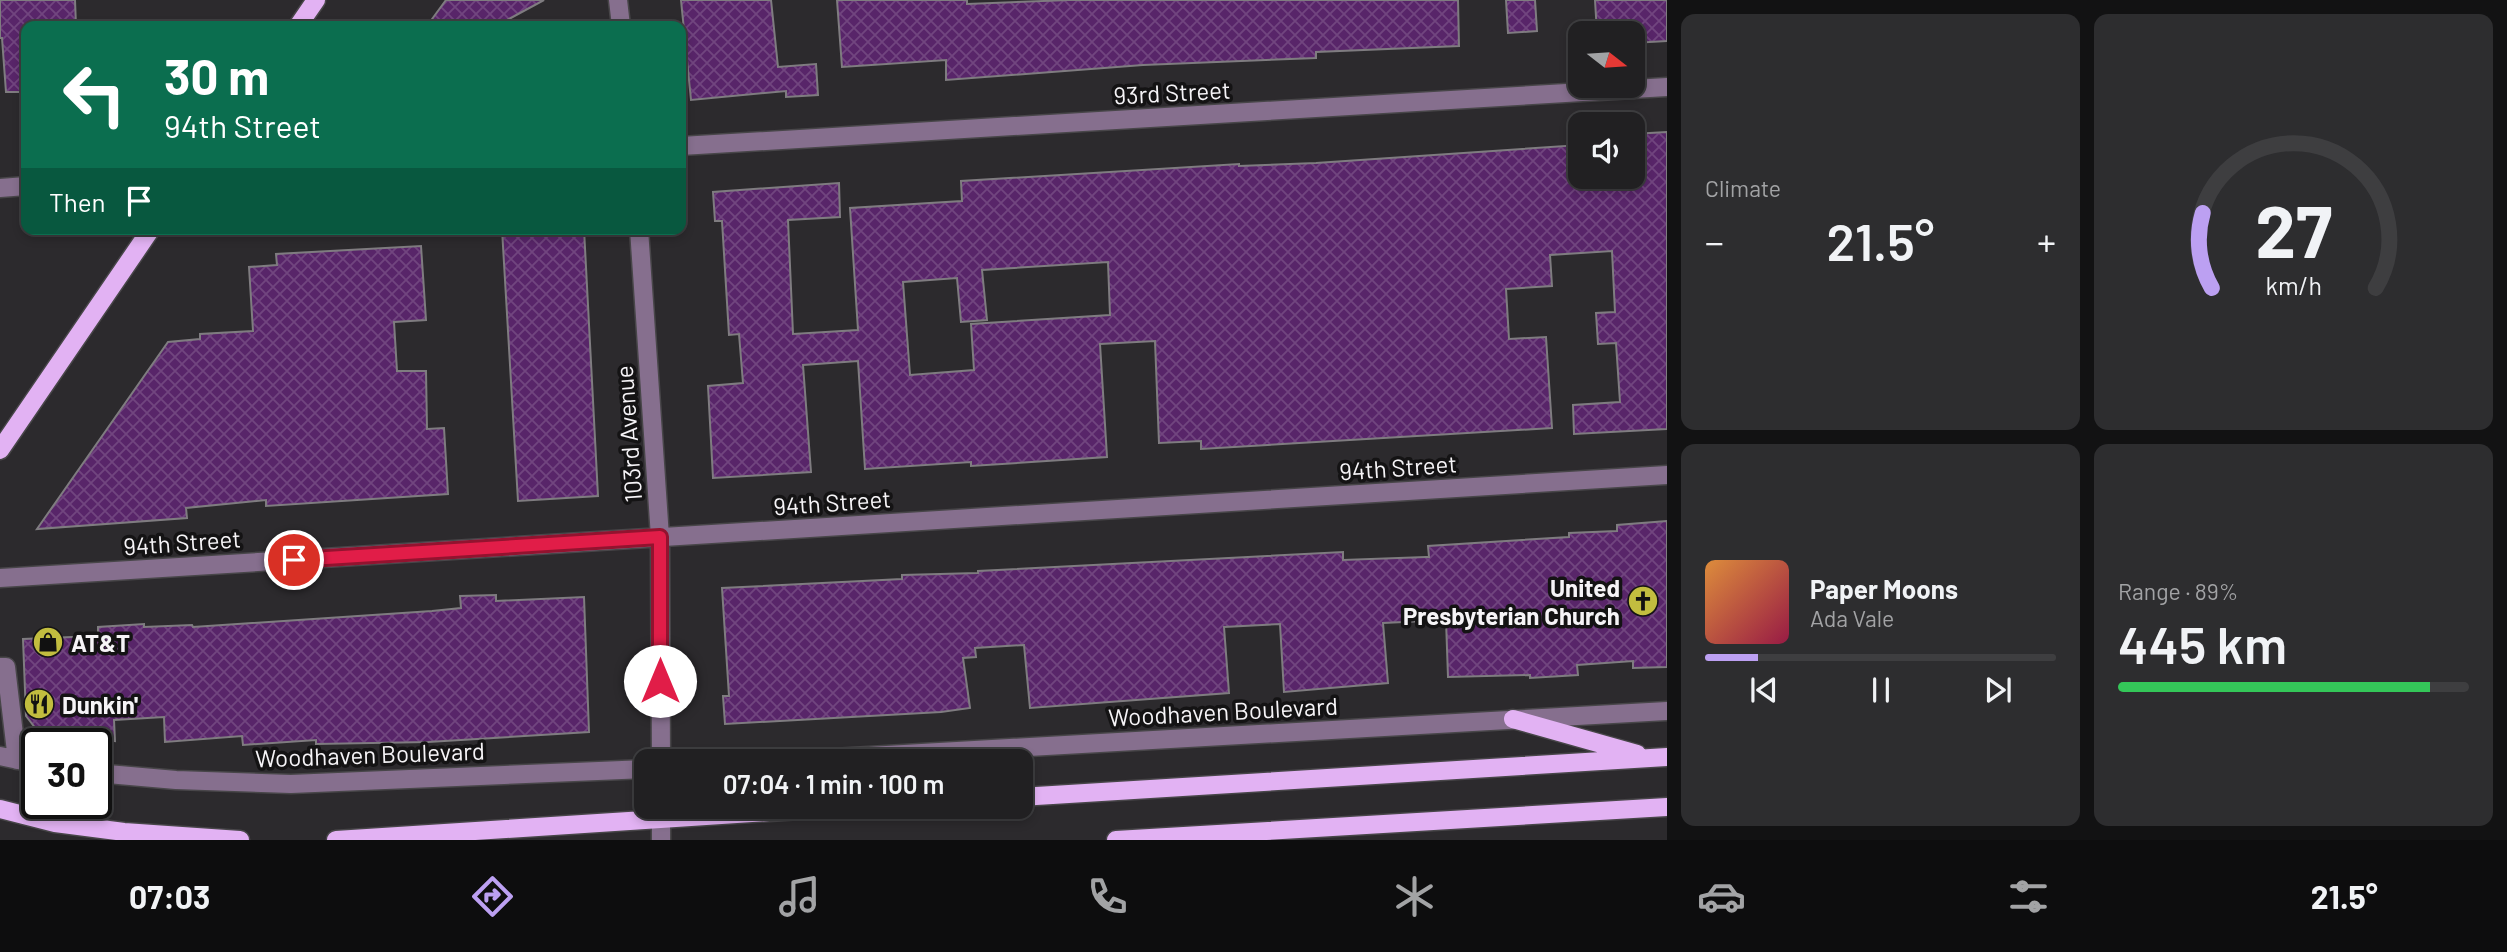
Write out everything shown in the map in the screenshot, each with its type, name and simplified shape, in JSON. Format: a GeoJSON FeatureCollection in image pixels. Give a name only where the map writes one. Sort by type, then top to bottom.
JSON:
{"type":"FeatureCollection","features":[{"type":"Feature","properties":{"kind":"main road"},"geometry":{"type":"LineString","coordinates":[[301,21],[316,0]]}},
{"type":"Feature","properties":{"kind":"main road"},"geometry":{"type":"LineString","coordinates":[[0,450],[147,235]]}},
{"type":"Feature","properties":{"kind":"main road"},"geometry":{"type":"LineString","coordinates":[[1513,719],[1659,757]]}},
{"type":"Feature","properties":{"kind":"main road"},"geometry":{"type":"LineString","coordinates":[[1033,796],[1659,757]]}},
{"type":"Feature","properties":{"kind":"main road"},"geometry":{"type":"LineString","coordinates":[[1116,840],[1667,807]]}},
{"type":"Feature","properties":{"kind":"main road"},"geometry":{"type":"LineString","coordinates":[[0,809],[55,823],[96,829],[240,840]]}},
{"type":"Feature","properties":{"kind":"main road"},"geometry":{"type":"LineString","coordinates":[[336,840],[634,814]]}},
{"type":"Feature","properties":{"kind":"street"},"geometry":{"type":"LineString","coordinates":[[618,0],[620,21]]}},
{"type":"Feature","properties":{"kind":"street","name":"93rd Street"},"geometry":{"type":"LineString","coordinates":[[686,146],[1667,87]]}},
{"type":"Feature","properties":{"kind":"street"},"geometry":{"type":"LineString","coordinates":[[0,188],[21,186]]}},
{"type":"Feature","properties":{"kind":"street","name":"103rd Avenue"},"geometry":{"type":"LineString","coordinates":[[639,235],[660,537],[661,749]]}},
{"type":"Feature","properties":{"kind":"street","name":"94th Street"},"geometry":{"type":"LineString","coordinates":[[0,578],[1667,475]]}},
{"type":"Feature","properties":{"kind":"street"},"geometry":{"type":"LineString","coordinates":[[0,667],[6,667],[8,758]]}},
{"type":"Feature","properties":{"kind":"street","name":"Woodhaven Boulevard"},"geometry":{"type":"LineString","coordinates":[[990,749],[1667,711]]}},
{"type":"Feature","properties":{"kind":"street","name":"Woodhaven Boulevard"},"geometry":{"type":"LineString","coordinates":[[112,774],[176,780],[290,784],[634,770]]}},
{"type":"Feature","properties":{"kind":"street"},"geometry":{"type":"LineString","coordinates":[[661,819],[661,840]]}},
{"type":"Feature","properties":{"kind":"building"},"geometry":{"type":"Polygon","coordinates":[[[0,0],[75,0],[76,21],[21,21],[21,92],[6,92],[0,38],[0,0]]]}},
{"type":"Feature","properties":{"kind":"building"},"geometry":{"type":"Polygon","coordinates":[[[446,0],[544,0],[505,21],[431,21],[446,0]]]}},
{"type":"Feature","properties":{"kind":"building"},"geometry":{"type":"Polygon","coordinates":[[[681,0],[771,0],[778,67],[816,64],[818,95],[786,97],[786,91],[691,100],[686,21],[683,21],[681,0]]]}},
{"type":"Feature","properties":{"kind":"building"},"geometry":{"type":"Polygon","coordinates":[[[837,0],[967,0],[967,4],[1069,0],[1458,0],[1459,46],[1316,52],[1316,58],[1143,65],[946,80],[946,60],[842,67],[837,0]]]}},
{"type":"Feature","properties":{"kind":"building"},"geometry":{"type":"Polygon","coordinates":[[[1506,0],[1535,0],[1537,31],[1508,33],[1506,0]]]}},
{"type":"Feature","properties":{"kind":"building"},"geometry":{"type":"Polygon","coordinates":[[[1595,0],[1667,0],[1667,41],[1645,42],[1645,21],[1596,21],[1595,0]]]}},
{"type":"Feature","properties":{"kind":"building"},"geometry":{"type":"Polygon","coordinates":[[[1667,132],[1667,429],[1574,434],[1573,405],[1620,402],[1616,343],[1598,344],[1596,313],[1615,312],[1612,251],[1550,255],[1552,286],[1506,289],[1509,339],[1546,337],[1552,428],[1201,449],[1201,441],[1159,443],[1155,341],[1100,344],[1107,457],[971,466],[971,462],[865,469],[858,361],[803,365],[811,472],[713,478],[708,386],[743,383],[739,334],[729,335],[722,221],[715,221],[713,192],[839,183],[840,217],[788,220],[793,334],[858,330],[850,208],[962,201],[961,181],[1239,164],[1316,163],[1568,146],[1568,189],[1645,189],[1645,133],[1667,132]],[[1108,262],[982,270],[987,320],[961,322],[957,278],[903,282],[910,375],[974,370],[971,324],[1110,315],[1108,262]]]}},
{"type":"Feature","properties":{"kind":"building"},"geometry":{"type":"Polygon","coordinates":[[[502,235],[584,235],[598,496],[518,501],[502,235]]]}},
{"type":"Feature","properties":{"kind":"building"},"geometry":{"type":"Polygon","coordinates":[[[421,246],[426,320],[394,322],[397,371],[426,371],[427,429],[444,428],[448,494],[266,506],[266,500],[186,508],[187,518],[37,529],[168,342],[200,339],[200,334],[253,331],[249,267],[277,265],[276,254],[421,246]]]}},
{"type":"Feature","properties":{"kind":"building"},"geometry":{"type":"Polygon","coordinates":[[[1667,521],[1667,667],[1633,668],[1633,661],[1577,665],[1578,675],[1530,678],[1530,675],[1448,677],[1446,620],[1383,623],[1388,683],[1284,692],[1280,624],[1224,627],[1229,693],[1030,708],[1024,645],[975,648],[976,657],[963,658],[970,708],[941,712],[725,724],[723,696],[729,696],[722,588],[902,579],[902,575],[1343,552],[1343,560],[1429,557],[1428,546],[1569,537],[1569,533],[1617,531],[1617,525],[1667,521]]]}},
{"type":"Feature","properties":{"kind":"building"},"geometry":{"type":"Polygon","coordinates":[[[496,595],[496,601],[584,597],[589,732],[428,742],[316,744],[316,740],[243,745],[242,736],[165,742],[164,717],[114,720],[115,741],[112,741],[112,728],[35,728],[26,716],[23,639],[98,636],[98,627],[144,624],[144,627],[193,627],[432,611],[461,608],[460,596],[496,595]]]}},
{"type":"Feature","properties":{"kind":"place","name":"United Presbyterian Church"},"geometry":{"type":"Point","coordinates":[1643,601]}},
{"type":"Feature","properties":{"kind":"place","name":"AT&T"},"geometry":{"type":"Point","coordinates":[48,642]}},
{"type":"Feature","properties":{"kind":"place","name":"Dunkin'"},"geometry":{"type":"Point","coordinates":[39,704]}},
{"type":"Feature","properties":{"kind":"route"},"geometry":{"type":"LineString","coordinates":[[294,560],[660,537],[660,681]]}}]}
